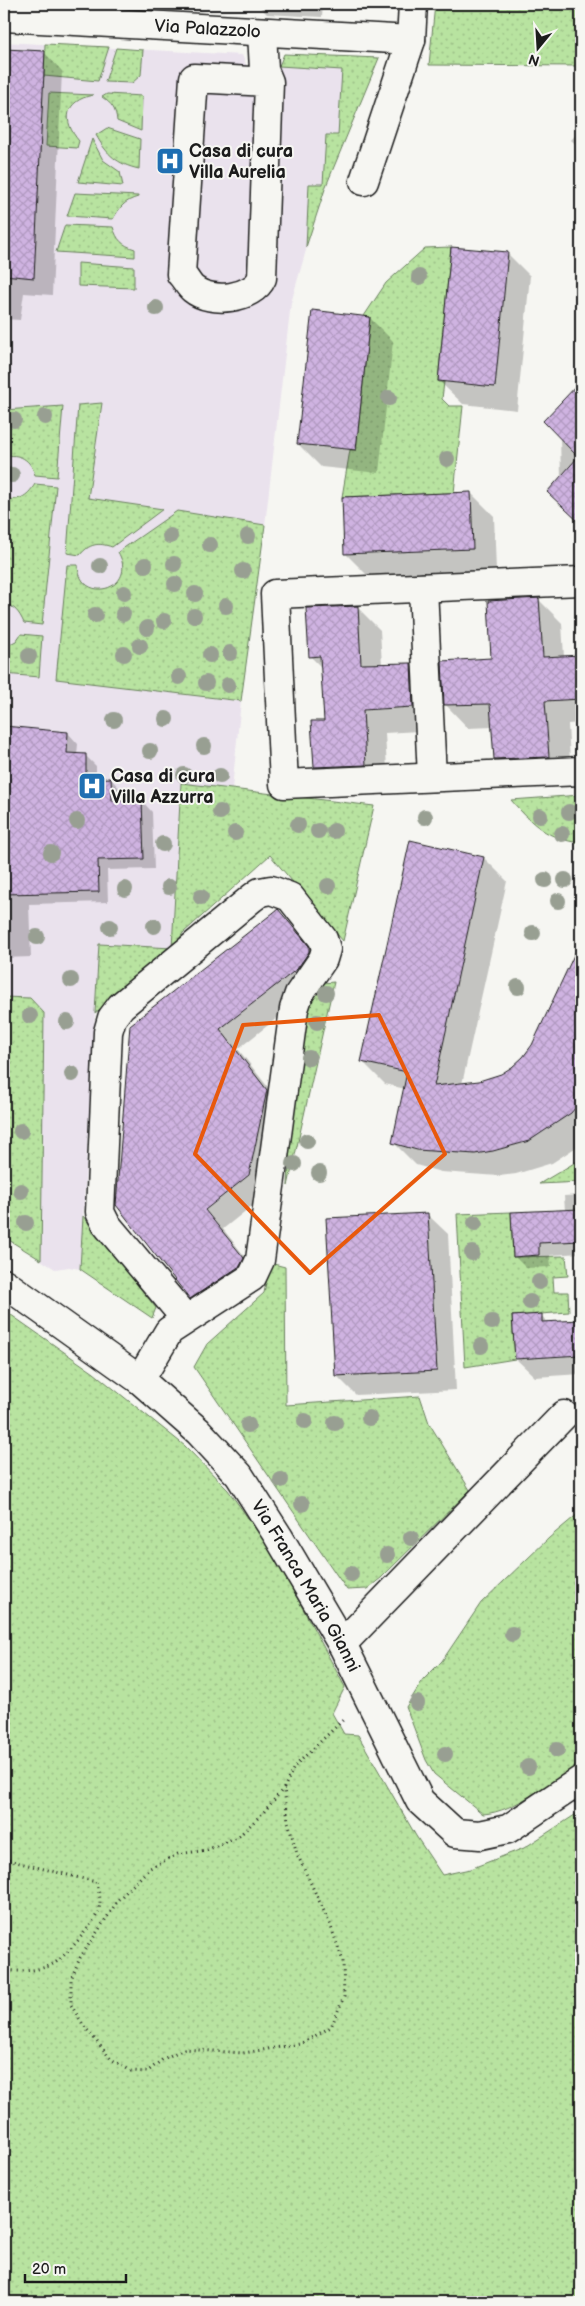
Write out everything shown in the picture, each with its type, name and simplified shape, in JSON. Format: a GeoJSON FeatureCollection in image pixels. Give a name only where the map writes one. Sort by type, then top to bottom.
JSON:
{"type":"FeatureCollection","features":[{"type":"Feature","properties":{"kind":"street"},"geometry":{"type":"LineString","coordinates":[[364,181],[411,40],[413,4]]}},
{"type":"Feature","properties":{"kind":"street","name":"Via Palazzolo"},"geometry":{"type":"LineString","coordinates":[[4,17],[411,40]]}},
{"type":"Feature","properties":{"kind":"street"},"geometry":{"type":"LineString","coordinates":[[262,32],[264,70],[269,82],[262,278],[259,286],[241,295],[208,296],[193,289],[181,274],[194,78],[269,82]]}},
{"type":"Feature","properties":{"kind":"street"},"geometry":{"type":"LineString","coordinates":[[581,581],[275,594],[284,784],[581,771]]}},
{"type":"Feature","properties":{"kind":"street"},"geometry":{"type":"LineString","coordinates":[[423,588],[432,777]]}},
{"type":"Feature","properties":{"kind":"street"},"geometry":{"type":"LineString","coordinates":[[140,1380],[169,1331],[252,1277],[260,1260],[294,1009],[299,994],[324,959],[326,949],[323,939],[290,897],[271,890],[260,892],[252,898],[120,1006],[112,1018],[108,1032],[100,1212],[106,1224],[186,1319]]}},
{"type":"Feature","properties":{"kind":"street","name":"Via Franca Maria Gianni"},"geometry":{"type":"LineString","coordinates":[[4,1283],[140,1380],[198,1431],[239,1475],[278,1536],[342,1644],[420,1801],[455,1833],[480,1836],[508,1829],[581,1780]]}},
{"type":"Feature","properties":{"kind":"street"},"geometry":{"type":"LineString","coordinates":[[342,1644],[564,1415]]}},
{"type":"Feature","properties":{"kind":"path"},"geometry":{"type":"LineString","coordinates":[[284,1788],[288,1821],[297,1854],[330,1924],[343,1961],[344,1997],[331,2027],[300,2044],[243,2053],[184,2049],[163,2059],[147,2072],[131,2071],[111,2059],[84,2026],[71,2005],[71,1980],[80,1958],[119,1898],[150,1868],[178,1854],[207,1850],[239,1836],[262,1814],[284,1788],[294,1767],[313,1747],[369,1698]]}},
{"type":"Feature","properties":{"kind":"path"},"geometry":{"type":"LineString","coordinates":[[4,1859],[96,1882],[100,1895],[98,1912],[88,1928],[55,1964],[38,1969],[4,1970]]}},
{"type":"Feature","properties":{"kind":"highlighted area"},"geometry":{"type":"Polygon","coordinates":[[[379,1015],[445,1154],[310,1273],[195,1154],[243,1025],[379,1015]]]}},
{"type":"Feature","properties":{"kind":"shaded area","name":"Casa di cura Villa Azzurra"},"geometry":{"type":"Polygon","coordinates":[[[4,42],[242,55],[247,67],[278,71],[284,54],[379,58],[320,201],[291,303],[265,525],[241,701],[232,789],[181,784],[172,948],[99,944],[80,1269],[69,1267],[55,1269],[4,1237],[4,42]]]}},
{"type":"Feature","properties":{"kind":"green space"},"geometry":{"type":"Polygon","coordinates":[[[435,4],[581,4],[581,66],[429,65],[435,4]]]}},
{"type":"Feature","properties":{"kind":"green space"},"geometry":{"type":"Polygon","coordinates":[[[45,44],[109,47],[98,81],[44,76],[45,44]]]}},
{"type":"Feature","properties":{"kind":"green space"},"geometry":{"type":"Polygon","coordinates":[[[116,48],[143,50],[141,75],[132,83],[105,82],[116,48]]]}},
{"type":"Feature","properties":{"kind":"green space"},"geometry":{"type":"Polygon","coordinates":[[[284,54],[379,58],[326,186],[306,247],[309,184],[323,184],[326,135],[338,135],[342,70],[279,66],[284,54]]]}},
{"type":"Feature","properties":{"kind":"green space"},"geometry":{"type":"Polygon","coordinates":[[[49,93],[93,95],[76,102],[71,107],[69,113],[70,126],[79,141],[77,148],[46,146],[49,93]]]}},
{"type":"Feature","properties":{"kind":"green space"},"geometry":{"type":"Polygon","coordinates":[[[107,94],[142,96],[141,131],[117,121],[113,107],[102,97],[107,94]]]}},
{"type":"Feature","properties":{"kind":"green space"},"geometry":{"type":"Polygon","coordinates":[[[107,128],[140,139],[139,169],[113,158],[104,148],[96,135],[107,128]]]}},
{"type":"Feature","properties":{"kind":"green space"},"geometry":{"type":"Polygon","coordinates":[[[92,139],[103,160],[120,172],[123,186],[78,182],[92,139]]]}},
{"type":"Feature","properties":{"kind":"green space"},"geometry":{"type":"Polygon","coordinates":[[[75,193],[138,197],[129,200],[123,205],[113,219],[67,216],[75,193]]]}},
{"type":"Feature","properties":{"kind":"green space"},"geometry":{"type":"Polygon","coordinates":[[[65,225],[113,227],[121,241],[135,249],[135,257],[56,252],[65,225]]]}},
{"type":"Feature","properties":{"kind":"green space"},"geometry":{"type":"Polygon","coordinates":[[[451,247],[438,382],[444,382],[442,399],[449,406],[463,406],[454,493],[342,497],[350,450],[356,450],[370,317],[364,316],[386,283],[425,248],[451,247]]]}},
{"type":"Feature","properties":{"kind":"green space"},"geometry":{"type":"Polygon","coordinates":[[[78,263],[134,267],[134,288],[78,286],[78,263]]]}},
{"type":"Feature","properties":{"kind":"green space"},"geometry":{"type":"Polygon","coordinates":[[[102,403],[88,498],[163,509],[112,547],[98,544],[90,546],[80,555],[67,553],[78,405],[102,403]]]}},
{"type":"Feature","properties":{"kind":"green space"},"geometry":{"type":"Polygon","coordinates":[[[63,406],[57,477],[35,475],[31,465],[24,458],[15,456],[4,457],[4,410],[63,406]]]}},
{"type":"Feature","properties":{"kind":"green space"},"geometry":{"type":"Polygon","coordinates":[[[35,484],[56,486],[42,625],[24,623],[16,610],[4,603],[4,498],[18,499],[29,492],[35,484]]]}},
{"type":"Feature","properties":{"kind":"green space"},"geometry":{"type":"Polygon","coordinates":[[[177,511],[265,525],[241,701],[56,679],[67,565],[78,565],[81,578],[88,586],[97,589],[107,588],[115,584],[121,576],[123,565],[118,552],[177,511]]]}},
{"type":"Feature","properties":{"kind":"green space"},"geometry":{"type":"Polygon","coordinates":[[[21,634],[42,636],[39,677],[4,674],[4,647],[16,641],[21,634]]]}},
{"type":"Feature","properties":{"kind":"green space"},"geometry":{"type":"Polygon","coordinates":[[[181,783],[374,806],[343,941],[270,855],[183,933],[172,951],[95,1013],[99,944],[172,948],[181,783]]]}},
{"type":"Feature","properties":{"kind":"green space"},"geometry":{"type":"Polygon","coordinates":[[[581,795],[581,843],[550,834],[534,824],[511,800],[581,795]]]}},
{"type":"Feature","properties":{"kind":"green space"},"geometry":{"type":"Polygon","coordinates":[[[334,982],[288,1186],[293,1067],[308,1001],[323,983],[334,982]]]}},
{"type":"Feature","properties":{"kind":"green space"},"geometry":{"type":"Polygon","coordinates":[[[4,997],[30,998],[44,1013],[41,1260],[4,1237],[4,997]]]}},
{"type":"Feature","properties":{"kind":"green space"},"geometry":{"type":"Polygon","coordinates":[[[581,1159],[581,1182],[539,1184],[581,1159]]]}},
{"type":"Feature","properties":{"kind":"green space"},"geometry":{"type":"Polygon","coordinates":[[[511,1212],[513,1257],[566,1256],[568,1276],[553,1277],[554,1292],[568,1292],[569,1312],[512,1316],[515,1359],[465,1367],[457,1214],[511,1212]]]}},
{"type":"Feature","properties":{"kind":"green space"},"geometry":{"type":"Polygon","coordinates":[[[83,1216],[156,1308],[152,1318],[80,1269],[83,1216]]]}},
{"type":"Feature","properties":{"kind":"green space"},"geometry":{"type":"Polygon","coordinates":[[[270,1263],[285,1267],[286,1405],[420,1396],[429,1423],[470,1490],[381,1578],[367,1589],[347,1590],[194,1367],[207,1344],[264,1293],[270,1263]]]}},
{"type":"Feature","properties":{"kind":"green space"},"geometry":{"type":"Polygon","coordinates":[[[4,1310],[94,1373],[185,1446],[228,1490],[273,1553],[345,1687],[332,1713],[344,1734],[358,1735],[416,1836],[442,1875],[470,1869],[524,1848],[581,1811],[581,2302],[4,2302],[4,1310]]]}},
{"type":"Feature","properties":{"kind":"green space"},"geometry":{"type":"Polygon","coordinates":[[[581,1513],[581,1763],[508,1808],[483,1814],[434,1774],[426,1760],[406,1707],[423,1680],[442,1661],[481,1603],[549,1538],[581,1513]]]}},
{"type":"Feature","properties":{"kind":"building"},"geometry":{"type":"Polygon","coordinates":[[[4,49],[45,51],[34,278],[4,275],[4,49]]]}},
{"type":"Feature","properties":{"kind":"building"},"geometry":{"type":"Polygon","coordinates":[[[451,247],[508,252],[495,387],[438,381],[451,247]]]}},
{"type":"Feature","properties":{"kind":"building"},"geometry":{"type":"Polygon","coordinates":[[[312,310],[370,317],[356,450],[297,444],[312,310]]]}},
{"type":"Feature","properties":{"kind":"building"},"geometry":{"type":"Polygon","coordinates":[[[581,381],[581,524],[547,492],[578,457],[543,421],[581,381]]]}},
{"type":"Feature","properties":{"kind":"building"},"geometry":{"type":"Polygon","coordinates":[[[471,492],[473,549],[344,554],[342,497],[471,492]]]}},
{"type":"Feature","properties":{"kind":"building"},"geometry":{"type":"Polygon","coordinates":[[[539,598],[543,657],[581,655],[581,699],[545,701],[549,757],[494,759],[490,704],[444,705],[442,661],[491,658],[488,601],[539,598]]]}},
{"type":"Feature","properties":{"kind":"building"},"geometry":{"type":"Polygon","coordinates":[[[358,606],[361,664],[411,663],[413,707],[363,710],[366,765],[314,767],[311,721],[324,721],[320,656],[309,657],[306,608],[358,606]]]}},
{"type":"Feature","properties":{"kind":"building"},"geometry":{"type":"Polygon","coordinates":[[[4,726],[68,732],[67,753],[86,754],[86,779],[111,778],[112,801],[142,800],[144,859],[98,860],[99,892],[4,894],[4,726]]]}},
{"type":"Feature","properties":{"kind":"building"},"geometry":{"type":"Polygon","coordinates":[[[410,840],[484,857],[434,1086],[479,1081],[501,1074],[523,1057],[532,1045],[581,940],[581,1101],[571,1113],[529,1141],[475,1154],[417,1150],[392,1143],[407,1072],[361,1062],[410,840]]]}},
{"type":"Feature","properties":{"kind":"building"},"geometry":{"type":"Polygon","coordinates":[[[278,909],[309,946],[309,952],[297,969],[220,1029],[267,1090],[249,1175],[205,1210],[244,1258],[240,1266],[190,1299],[116,1205],[130,1025],[278,909]]]}},
{"type":"Feature","properties":{"kind":"building"},"geometry":{"type":"Polygon","coordinates":[[[581,1209],[581,1241],[539,1243],[539,1255],[513,1257],[511,1212],[581,1209]]]}},
{"type":"Feature","properties":{"kind":"building"},"geometry":{"type":"Polygon","coordinates":[[[428,1213],[437,1371],[335,1376],[326,1218],[428,1213]]]}},
{"type":"Feature","properties":{"kind":"building"},"geometry":{"type":"Polygon","coordinates":[[[542,1314],[542,1322],[581,1320],[581,1355],[515,1359],[512,1316],[542,1314]]]}},
{"type":"Feature","properties":{"kind":"place","name":"Casa di cura Villa Aurelia"},"geometry":{"type":"Point","coordinates":[170,161]}},
{"type":"Feature","properties":{"kind":"place","name":"Casa di cura Villa Azzurra"},"geometry":{"type":"Point","coordinates":[92,786]}}]}
